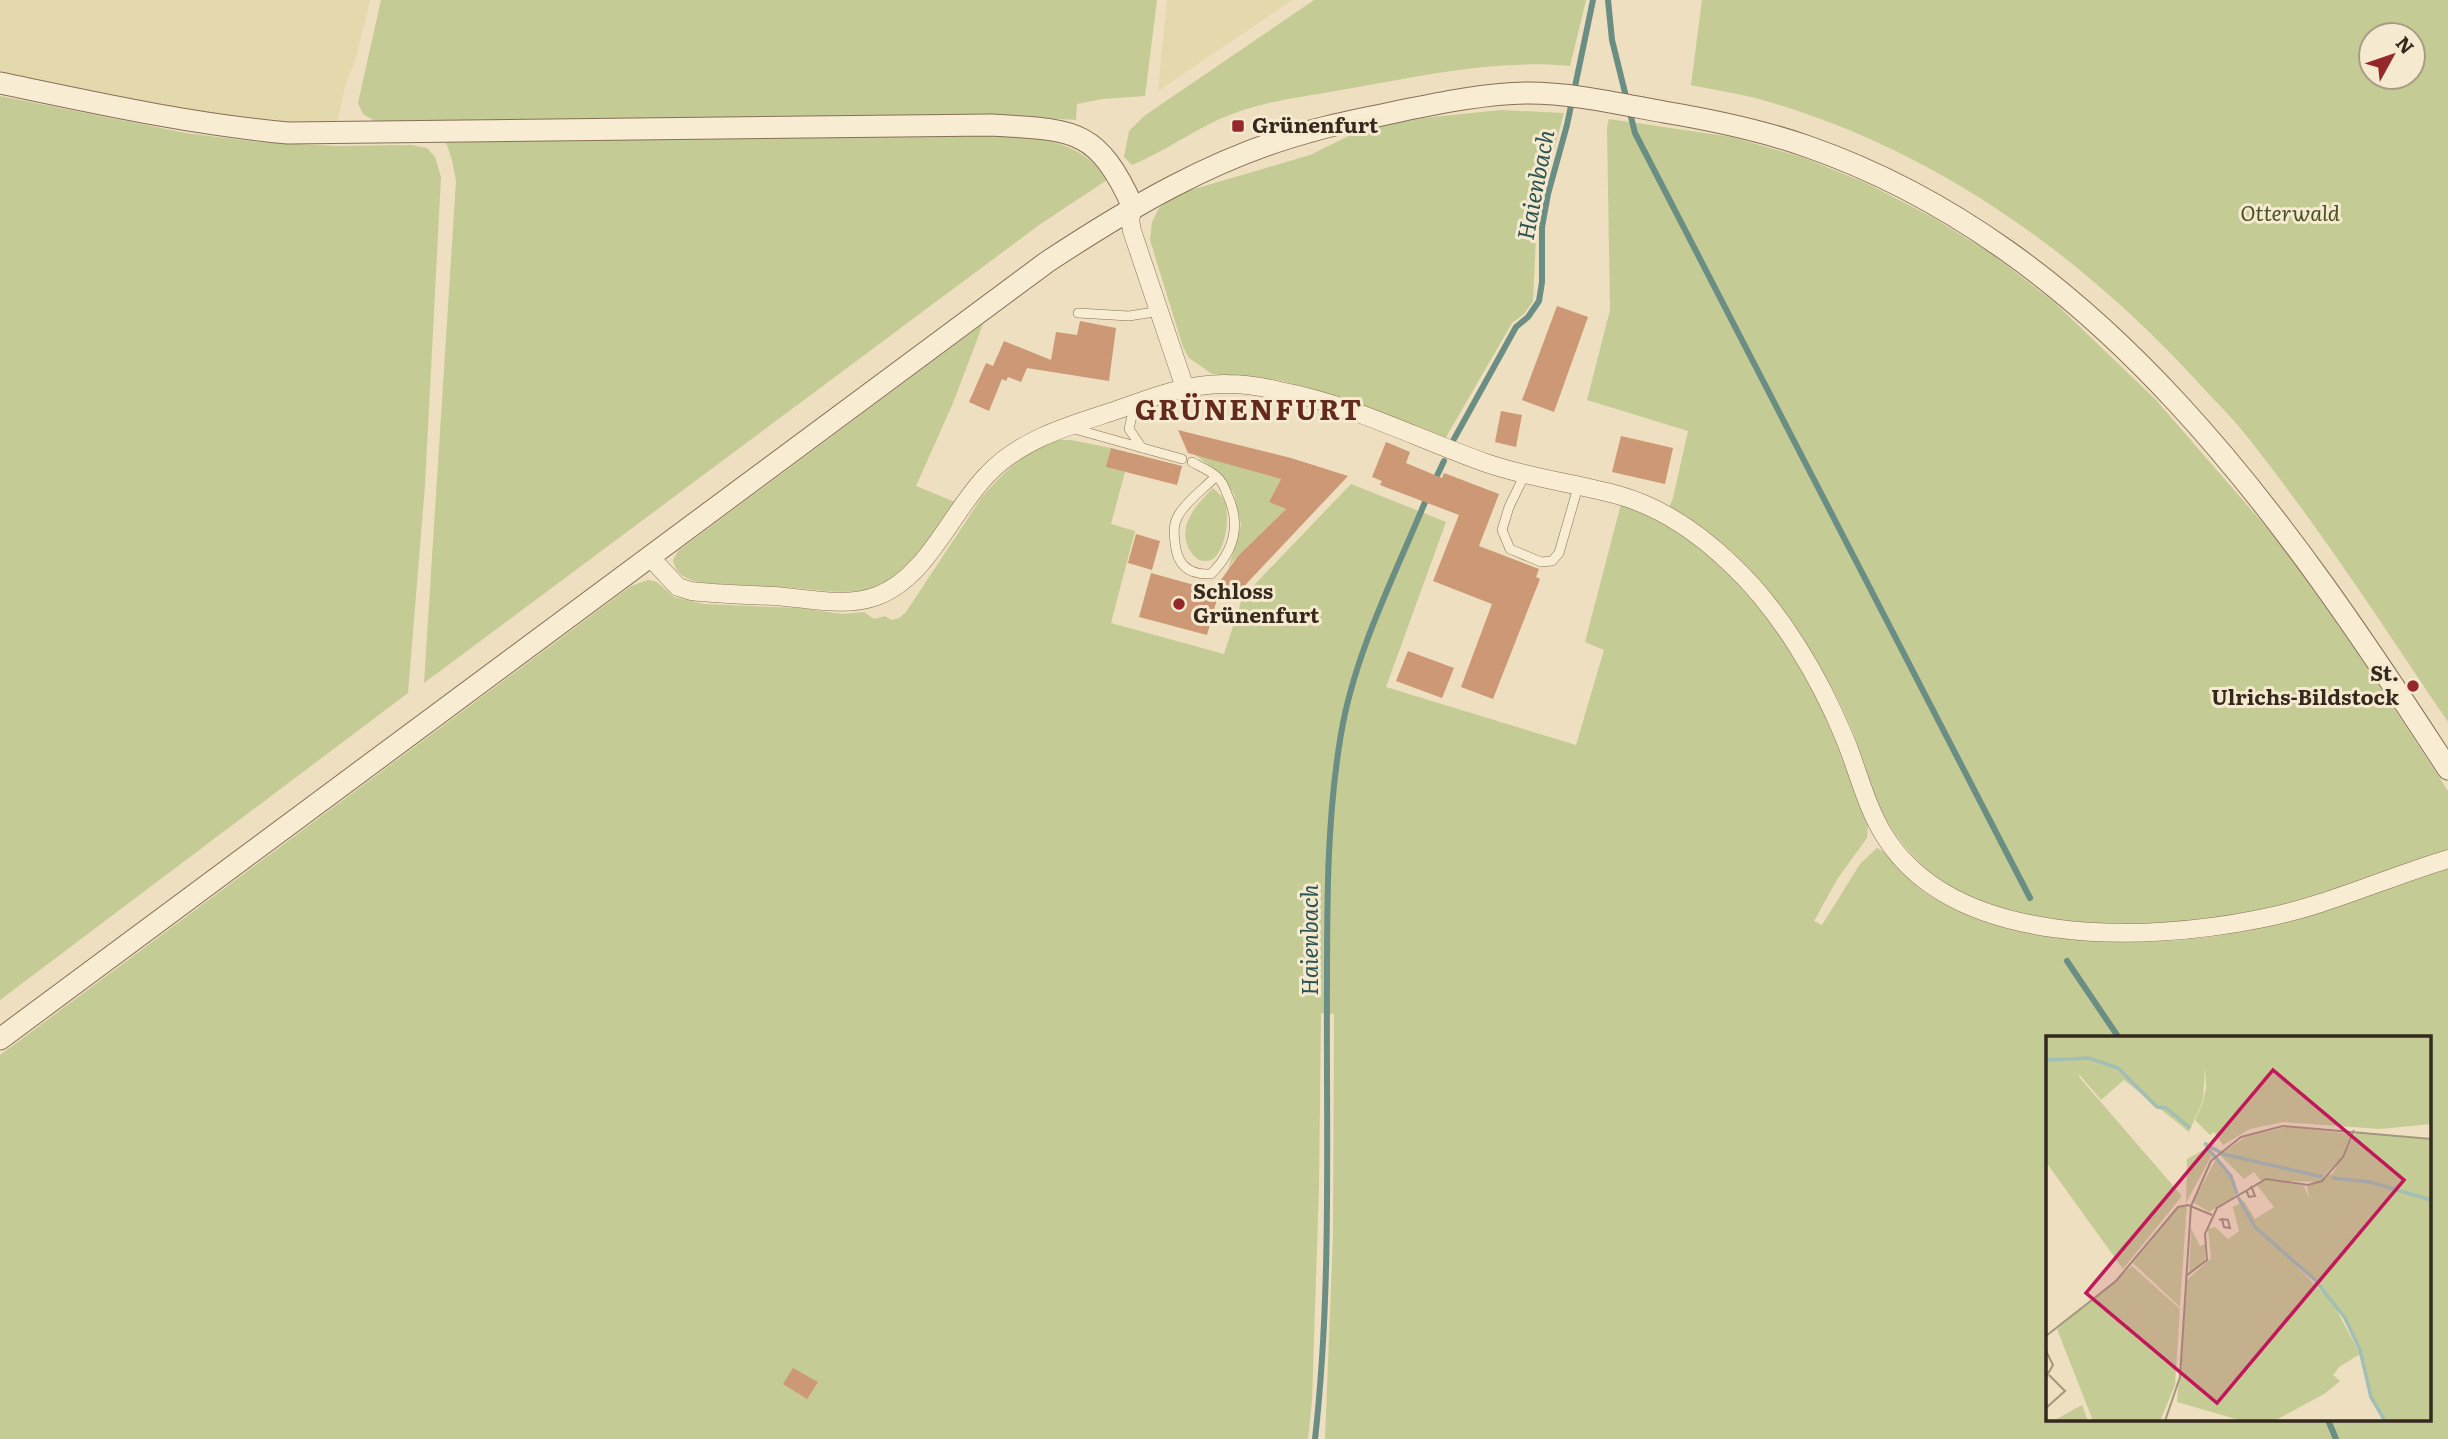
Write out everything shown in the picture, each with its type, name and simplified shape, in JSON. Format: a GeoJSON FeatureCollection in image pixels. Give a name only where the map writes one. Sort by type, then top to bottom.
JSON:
{"type":"FeatureCollection","features":[{"type":"Feature","properties":{"kind":"street"},"geometry":{"type":"LineString","coordinates":[[0,83],[181,120],[288,132],[992,125],[1034,127],[1080,137],[1095,146],[1120,178],[1133,207],[1130,220],[1132,231],[1185,388]]}},
{"type":"Feature","properties":{"kind":"street"},"geometry":{"type":"LineString","coordinates":[[0,1039],[1047,262],[1133,207],[1210,167],[1308,132],[1436,103],[1525,93],[1559,95],[1637,107],[1763,133],[1805,145],[1891,182],[1987,236],[2090,318],[2143,367],[2245,480],[2345,615],[2448,769]]}},
{"type":"Feature","properties":{"kind":"street"},"geometry":{"type":"LineString","coordinates":[[650,557],[678,587],[691,591],[846,602],[877,596],[898,584],[924,559],[989,472],[1026,446],[1066,427],[1149,397],[1185,388],[1227,383],[1302,395],[1490,464],[1623,496],[1677,522],[1707,542],[1737,569],[1799,650],[1840,729],[1882,833],[1903,860],[1923,879],[1970,905],[1999,916],[2067,932],[2186,929],[2262,919],[2347,894],[2448,859]]}},
{"type":"Feature","properties":{"kind":"lane"},"geometry":{"type":"LineString","coordinates":[[1078,313],[1129,316],[1160,311]]}},
{"type":"Feature","properties":{"kind":"lane"},"geometry":{"type":"LineString","coordinates":[[1142,448],[1129,429],[1132,416],[1149,397]]}},
{"type":"Feature","properties":{"kind":"lane"},"geometry":{"type":"LineString","coordinates":[[1066,427],[1187,460],[1216,476],[1235,509],[1236,524],[1228,553],[1221,564],[1211,574],[1198,575],[1186,569],[1176,557],[1174,532],[1177,517],[1216,476]]}},
{"type":"Feature","properties":{"kind":"lane"},"geometry":{"type":"LineString","coordinates":[[1525,474],[1502,530],[1510,549],[1541,562],[1552,561],[1559,553],[1578,487]]}},
{"type":"Feature","properties":{"kind":"shaded area"},"geometry":{"type":"Polygon","coordinates":[[[0,0],[370,0],[337,123],[228,118],[0,74],[0,0]]]}},
{"type":"Feature","properties":{"kind":"shaded area"},"geometry":{"type":"Polygon","coordinates":[[[1167,0],[1292,0],[1158,91],[1167,0]]]}},
{"type":"Feature","properties":{"kind":"green space"},"geometry":{"type":"Polygon","coordinates":[[[381,0],[1157,0],[1145,96],[1077,104],[1076,120],[1008,116],[378,123],[363,114],[358,103],[381,0]]]}},
{"type":"Feature","properties":{"kind":"green space"},"geometry":{"type":"Polygon","coordinates":[[[1314,0],[1586,0],[1570,66],[1514,65],[1458,70],[1274,102],[1219,119],[1132,165],[1124,157],[1129,131],[1144,116],[1314,0]]]}},
{"type":"Feature","properties":{"kind":"green space","name":"Otterwald"},"geometry":{"type":"Polygon","coordinates":[[[1702,0],[2448,0],[2448,722],[2322,536],[2241,429],[2148,331],[2100,287],[1996,208],[1940,174],[1882,144],[1821,119],[1742,95],[1691,85],[1702,0]]]}},
{"type":"Feature","properties":{"kind":"green space"},"geometry":{"type":"Polygon","coordinates":[[[0,96],[186,133],[258,142],[337,146],[411,145],[427,148],[435,157],[441,177],[425,485],[408,693],[0,1000],[0,96]]]}},
{"type":"Feature","properties":{"kind":"green space"},"geometry":{"type":"Polygon","coordinates":[[[1501,110],[1564,113],[1537,213],[1533,301],[1524,314],[1512,323],[1445,439],[1322,392],[1279,380],[1212,374],[1189,358],[1183,347],[1150,240],[1152,222],[1159,208],[1177,194],[1310,155],[1359,131],[1423,118],[1501,110]]]}},
{"type":"Feature","properties":{"kind":"green space"},"geometry":{"type":"Polygon","coordinates":[[[1609,119],[1732,137],[1802,157],[1866,183],[1932,217],[1992,254],[2054,302],[2156,400],[2300,570],[2448,791],[2448,850],[2401,868],[2265,909],[2219,918],[2147,925],[2073,923],[2003,909],[1971,898],[1932,874],[1901,841],[1884,816],[1874,796],[1843,709],[1816,660],[1783,611],[1730,550],[1669,508],[1688,431],[1587,400],[1610,310],[1609,119]]]}},
{"type":"Feature","properties":{"kind":"green space"},"geometry":{"type":"Polygon","coordinates":[[[1016,135],[1068,147],[1089,160],[1107,180],[1039,225],[424,683],[456,181],[446,142],[1016,135]]]}},
{"type":"Feature","properties":{"kind":"green space"},"geometry":{"type":"Polygon","coordinates":[[[983,324],[953,403],[916,486],[955,502],[922,548],[902,570],[879,585],[848,592],[698,582],[679,572],[673,560],[678,551],[983,324]]]}},
{"type":"Feature","properties":{"kind":"green space"},"geometry":{"type":"Polygon","coordinates":[[[1056,440],[1071,440],[1111,448],[1107,467],[1125,472],[1111,524],[1135,531],[1111,623],[1224,654],[1241,602],[1351,484],[1446,522],[1386,687],[1576,745],[1604,650],[1585,642],[1621,504],[1670,525],[1720,564],[1765,615],[1784,643],[1818,700],[1868,823],[1867,838],[1838,878],[1814,921],[1822,925],[1860,864],[1877,848],[1888,855],[1925,893],[1975,918],[2044,936],[2124,942],[2204,938],[2242,932],[2275,924],[2448,868],[2448,1439],[1325,1439],[1333,1236],[1334,1014],[1321,1013],[1319,1187],[1312,1401],[1308,1439],[0,1439],[0,1055],[631,586],[648,580],[657,582],[674,597],[704,604],[798,608],[843,614],[864,612],[874,619],[885,616],[892,620],[899,618],[906,612],[982,497],[998,479],[1034,450],[1056,440]]]}},
{"type":"Feature","properties":{"kind":"green space"},"geometry":{"type":"Polygon","coordinates":[[[1194,454],[1281,479],[1269,502],[1286,509],[1233,561],[1228,570],[1241,525],[1234,494],[1217,471],[1194,454]]]}},
{"type":"Feature","properties":{"kind":"green space"},"geometry":{"type":"Polygon","coordinates":[[[1213,488],[1224,500],[1227,525],[1218,554],[1212,559],[1202,561],[1189,549],[1185,532],[1195,508],[1213,488]]]}},
{"type":"Feature","properties":{"kind":"building"},"geometry":{"type":"Polygon","coordinates":[[[1557,306],[1588,317],[1554,412],[1522,400],[1557,306]]]}},
{"type":"Feature","properties":{"kind":"building"},"geometry":{"type":"Polygon","coordinates":[[[1080,321],[1116,328],[1109,381],[1027,368],[1021,382],[1008,377],[1006,381],[1002,379],[989,411],[969,402],[986,363],[993,366],[1004,341],[1051,360],[1056,332],[1077,335],[1080,321]]]}},
{"type":"Feature","properties":{"kind":"building"},"geometry":{"type":"Polygon","coordinates":[[[1501,411],[1522,415],[1516,447],[1495,442],[1501,411]]]}},
{"type":"Feature","properties":{"kind":"building"},"geometry":{"type":"Polygon","coordinates":[[[1178,430],[1291,458],[1348,476],[1237,597],[1218,584],[1238,556],[1286,509],[1269,502],[1281,479],[1188,453],[1178,430]]]}},
{"type":"Feature","properties":{"kind":"building"},"geometry":{"type":"Polygon","coordinates":[[[1621,436],[1673,448],[1665,484],[1612,472],[1621,436]]]}},
{"type":"Feature","properties":{"kind":"building"},"geometry":{"type":"Polygon","coordinates":[[[1386,442],[1410,452],[1406,463],[1442,478],[1444,473],[1499,494],[1479,546],[1539,569],[1536,577],[1540,579],[1493,699],[1461,687],[1492,604],[1433,581],[1459,515],[1380,485],[1382,481],[1372,477],[1386,442]]]}},
{"type":"Feature","properties":{"kind":"building"},"geometry":{"type":"Polygon","coordinates":[[[1111,448],[1182,466],[1177,485],[1106,467],[1111,448]]]}},
{"type":"Feature","properties":{"kind":"building"},"geometry":{"type":"Polygon","coordinates":[[[1136,534],[1160,541],[1152,570],[1128,563],[1136,534]]]}},
{"type":"Feature","properties":{"kind":"building","name":"Schloss Grünenfurt"},"geometry":{"type":"Polygon","coordinates":[[[1151,573],[1219,592],[1207,635],[1139,617],[1151,573]]]}},
{"type":"Feature","properties":{"kind":"building"},"geometry":{"type":"Polygon","coordinates":[[[1408,651],[1454,668],[1442,698],[1396,681],[1408,651]]]}},
{"type":"Feature","properties":{"kind":"building"},"geometry":{"type":"Polygon","coordinates":[[[793,1368],[818,1382],[807,1399],[783,1384],[793,1368]]]}},
{"type":"Feature","properties":{"kind":"waterway","name":"Haienbach"},"geometry":{"type":"LineString","coordinates":[[1454,439],[1516,327],[1528,317],[1539,301],[1542,282],[1542,227],[1593,0]]}},
{"type":"Feature","properties":{"kind":"waterway"},"geometry":{"type":"LineString","coordinates":[[1608,0],[1612,40],[1635,133],[2030,898]]}},
{"type":"Feature","properties":{"kind":"waterway","name":"Haienbach"},"geometry":{"type":"LineString","coordinates":[[1434,482],[1444,461]]}},
{"type":"Feature","properties":{"kind":"waterway","name":"Haienbach"},"geometry":{"type":"LineString","coordinates":[[1315,1439],[1326,1268],[1328,890],[1336,765],[1347,703],[1366,642],[1428,495]]}},
{"type":"Feature","properties":{"kind":"waterway"},"geometry":{"type":"LineString","coordinates":[[2067,961],[2118,1036]]}},
{"type":"Feature","properties":{"kind":"waterway"},"geometry":{"type":"LineString","coordinates":[[2329,1422],[2336,1439]]}},
{"type":"Feature","properties":{"kind":"place","name":"Grünenfurt"},"geometry":{"type":"Point","coordinates":[1238,126]}},
{"type":"Feature","properties":{"kind":"place","name":"Schloss Grünenfurt"},"geometry":{"type":"Point","coordinates":[1179,604]}},
{"type":"Feature","properties":{"kind":"place","name":"St. Ulrichs-Bildstock"},"geometry":{"type":"Point","coordinates":[2413,686]}},
{"type":"Feature","properties":{"kind":"district","name":"GRÜNENFURT"},"geometry":{"type":"Point","coordinates":[1249,410]}}]}
